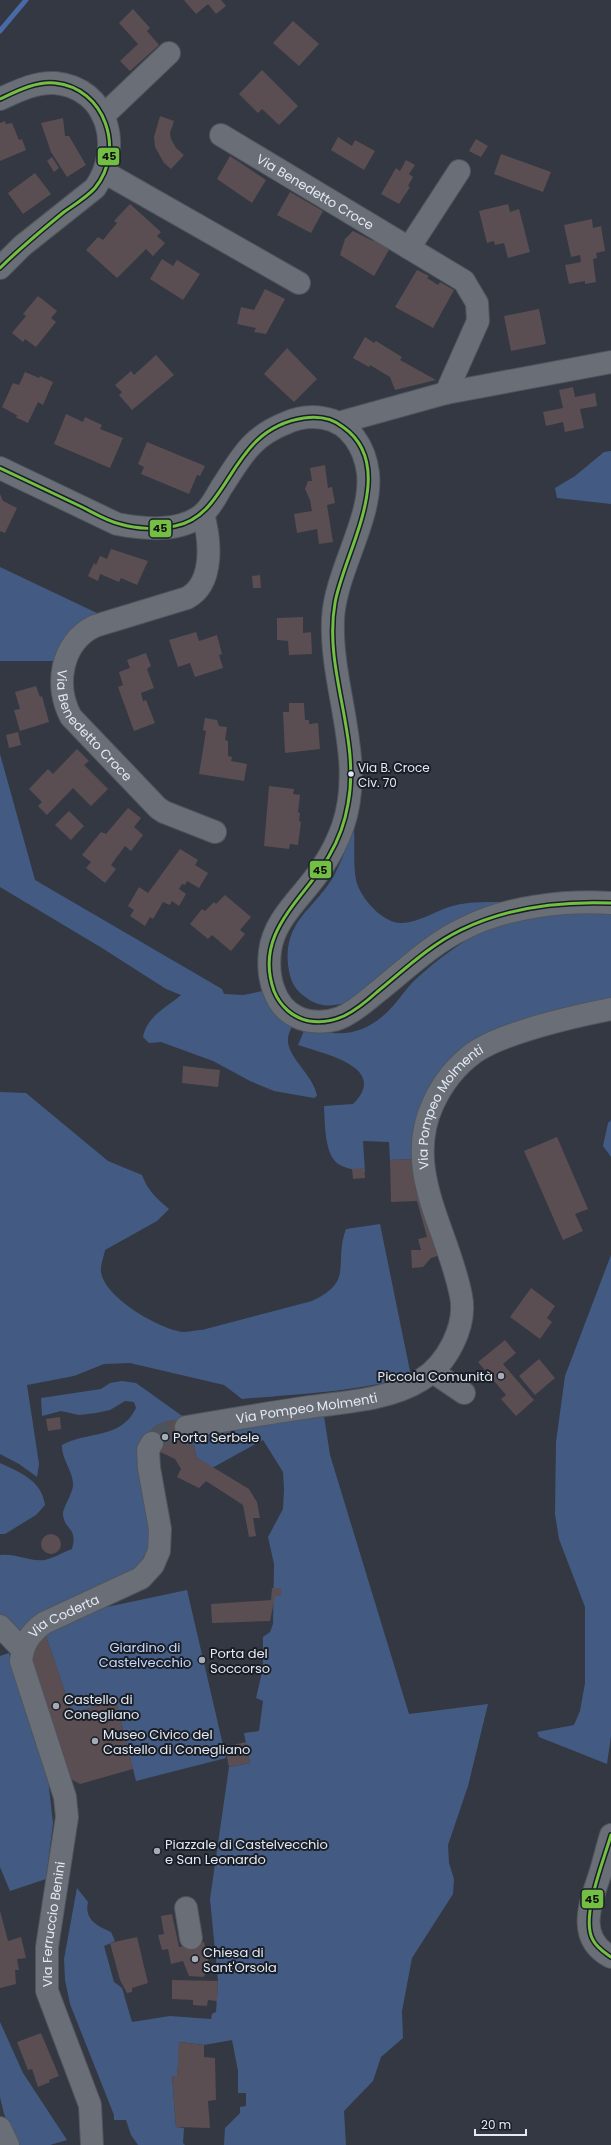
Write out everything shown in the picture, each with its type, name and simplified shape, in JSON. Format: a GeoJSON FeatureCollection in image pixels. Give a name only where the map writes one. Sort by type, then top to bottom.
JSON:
{"type":"FeatureCollection","features":[{"type":"Feature","properties":{"kind":"street"},"geometry":{"type":"LineString","coordinates":[[103,116],[169,53]]}},
{"type":"Feature","properties":{"kind":"street"},"geometry":{"type":"LineString","coordinates":[[0,99],[32,85],[56,84],[72,86],[82,93],[103,116],[108,127],[110,143],[109,159],[104,172],[94,188],[22,246],[0,268]]}},
{"type":"Feature","properties":{"kind":"street","name":"Via Benedetto Croce"},"geometry":{"type":"LineString","coordinates":[[221,135],[464,281],[477,303],[478,321],[446,393]]}},
{"type":"Feature","properties":{"kind":"street"},"geometry":{"type":"LineString","coordinates":[[409,248],[459,171]]}},
{"type":"Feature","properties":{"kind":"street"},"geometry":{"type":"LineString","coordinates":[[104,172],[299,283]]}},
{"type":"Feature","properties":{"kind":"street"},"geometry":{"type":"LineString","coordinates":[[338,423],[446,393],[611,362]]}},
{"type":"Feature","properties":{"kind":"street"},"geometry":{"type":"LineString","coordinates":[[0,468],[117,524],[135,528],[165,528],[182,524],[203,514],[244,452],[259,436],[292,421],[310,417],[325,418],[338,423],[352,433],[361,446],[367,469],[369,492],[337,595],[333,618],[334,639],[350,756],[348,807],[342,828],[323,867],[284,918],[272,939],[269,966],[271,981],[276,997],[285,1009],[295,1016],[308,1021],[339,1018],[356,1009],[427,952],[462,929],[497,916],[531,908],[560,904],[611,903]]}},
{"type":"Feature","properties":{"kind":"street","name":"Via Benedetto Croce"},"geometry":{"type":"LineString","coordinates":[[203,514],[208,533],[210,553],[207,569],[197,590],[187,598],[95,626],[83,632],[72,644],[67,656],[62,674],[62,688],[65,706],[71,717],[158,808],[164,812],[215,832]]}},
{"type":"Feature","properties":{"kind":"street","name":"Via Pompeo Molmenti"},"geometry":{"type":"LineString","coordinates":[[186,1427],[385,1394],[421,1381],[433,1372],[456,1337],[462,1309],[462,1297],[424,1179],[422,1142],[426,1123],[437,1095],[455,1070],[475,1052],[489,1044],[527,1031],[611,1009]]}},
{"type":"Feature","properties":{"kind":"street"},"geometry":{"type":"LineString","coordinates":[[433,1372],[464,1393]]}},
{"type":"Feature","properties":{"kind":"street","name":"Via Coderta"},"geometry":{"type":"LineString","coordinates":[[67,1817],[65,1797],[21,1661],[22,1650],[28,1637],[44,1623],[141,1578],[153,1565],[159,1551],[160,1529],[149,1468],[148,1450],[152,1443]]}},
{"type":"Feature","properties":{"kind":"street"},"geometry":{"type":"LineString","coordinates":[[0,1626],[22,1650]]}},
{"type":"Feature","properties":{"kind":"street"},"geometry":{"type":"LineString","coordinates":[[0,1649],[7,1647],[22,1650]]}},
{"type":"Feature","properties":{"kind":"street","name":"Via Ferruccio Benini"},"geometry":{"type":"LineString","coordinates":[[67,1817],[47,1947],[47,1991],[90,2105],[92,2145]]}},
{"type":"Feature","properties":{"kind":"street"},"geometry":{"type":"LineString","coordinates":[[611,1835],[590,1905],[588,1923],[589,1930],[597,1946],[611,1956]]}},
{"type":"Feature","properties":{"kind":"street"},"geometry":{"type":"LineString","coordinates":[[186,1908],[191,1938]]}},
{"type":"Feature","properties":{"kind":"street"},"geometry":{"type":"LineString","coordinates":[[0,2128],[8,2145]]}},
{"type":"Feature","properties":{"kind":"green space"},"geometry":{"type":"Polygon","coordinates":[[[611,451],[611,504],[557,498],[555,488],[575,476],[604,452],[611,451]]]}},
{"type":"Feature","properties":{"kind":"green space"},"geometry":{"type":"Polygon","coordinates":[[[0,567],[99,614],[56,661],[0,661],[0,567]]]}},
{"type":"Feature","properties":{"kind":"green space"},"geometry":{"type":"Polygon","coordinates":[[[0,754],[35,880],[222,989],[224,994],[243,995],[268,990],[297,1017],[288,1038],[289,1045],[291,1052],[315,1088],[317,1096],[314,1098],[274,1091],[250,1081],[213,1061],[161,1042],[149,1043],[143,1037],[149,1023],[158,1013],[181,995],[166,989],[102,948],[0,887],[0,754]]]}},
{"type":"Feature","properties":{"kind":"green space"},"geometry":{"type":"Polygon","coordinates":[[[354,828],[355,868],[358,887],[362,895],[374,909],[388,920],[403,923],[421,919],[456,905],[478,902],[506,902],[353,1000],[328,1006],[310,1000],[300,993],[295,986],[291,979],[288,965],[288,950],[290,938],[295,927],[332,879],[354,828]]]}},
{"type":"Feature","properties":{"kind":"green space"},"geometry":{"type":"Polygon","coordinates":[[[611,909],[611,1000],[476,1042],[416,1159],[390,1160],[389,1142],[363,1141],[365,1172],[346,1168],[335,1161],[331,1155],[326,1138],[324,1106],[353,1104],[362,1091],[364,1080],[359,1071],[349,1064],[337,1058],[298,1045],[306,1026],[331,1033],[342,1033],[353,1032],[374,1023],[393,1006],[414,981],[442,957],[470,938],[503,922],[549,913],[611,909]]]}},
{"type":"Feature","properties":{"kind":"green space"},"geometry":{"type":"Polygon","coordinates":[[[0,1092],[26,1093],[108,1161],[142,1175],[153,1194],[169,1209],[157,1221],[105,1250],[101,1272],[105,1282],[112,1292],[122,1302],[148,1319],[173,1330],[183,1332],[202,1330],[312,1301],[325,1294],[334,1286],[338,1279],[341,1252],[346,1229],[380,1224],[411,1376],[370,1386],[349,1389],[242,1399],[224,1385],[130,1363],[104,1364],[74,1376],[27,1385],[39,1464],[37,1477],[19,1464],[0,1454],[0,1092]]]}},
{"type":"Feature","properties":{"kind":"green space"},"geometry":{"type":"Polygon","coordinates":[[[611,1120],[611,1157],[603,1146],[608,1123],[611,1120]]]}},
{"type":"Feature","properties":{"kind":"green space"},"geometry":{"type":"Polygon","coordinates":[[[611,1255],[611,1736],[607,1764],[539,1737],[537,1732],[574,1725],[580,1711],[585,1683],[585,1607],[559,1539],[555,1514],[556,1442],[565,1376],[611,1255]]]}},
{"type":"Feature","properties":{"kind":"green space"},"geometry":{"type":"Polygon","coordinates":[[[122,1381],[136,1383],[185,1418],[157,1425],[146,1435],[153,1530],[147,1564],[22,1637],[0,1616],[0,1555],[11,1555],[34,1560],[45,1560],[72,1549],[73,1537],[64,1520],[63,1512],[72,1490],[73,1481],[63,1455],[62,1445],[71,1441],[112,1430],[129,1418],[136,1408],[134,1402],[125,1401],[110,1410],[96,1413],[79,1415],[61,1411],[42,1416],[41,1398],[101,1389],[110,1383],[122,1381]]]}},
{"type":"Feature","properties":{"kind":"green space"},"geometry":{"type":"Polygon","coordinates":[[[326,1415],[324,1416],[330,1455],[409,1714],[488,1704],[468,1786],[448,1845],[449,1863],[454,1879],[453,1894],[412,1958],[402,2011],[403,2038],[381,2057],[373,2081],[344,2111],[346,2145],[224,2145],[225,2128],[240,2113],[240,2107],[246,2106],[246,2093],[238,2093],[238,2071],[232,2040],[204,2045],[180,2042],[177,2076],[172,2076],[176,2127],[184,2128],[183,2143],[185,2145],[138,2145],[131,2135],[126,2120],[114,2120],[114,2115],[70,2004],[65,1980],[64,1959],[77,1888],[88,1902],[87,1908],[90,1918],[97,1925],[111,1932],[115,1941],[104,1946],[114,1982],[122,1988],[132,2022],[170,2016],[211,2019],[212,2014],[216,2012],[218,1981],[210,1899],[229,1767],[250,1763],[244,1733],[259,1731],[263,1701],[256,1698],[263,1668],[263,1637],[270,1632],[273,1624],[274,1564],[268,1537],[283,1509],[283,1472],[263,1440],[212,1468],[196,1457],[194,1445],[190,1446],[187,1434],[326,1415]]]}},
{"type":"Feature","properties":{"kind":"green space"},"geometry":{"type":"Polygon","coordinates":[[[0,1463],[29,1478],[40,1490],[45,1505],[36,1515],[5,1534],[0,1534],[0,1463]]]}},
{"type":"Feature","properties":{"kind":"green space","name":"Giardino di Castelvecchio"},"geometry":{"type":"Polygon","coordinates":[[[187,1590],[226,1758],[136,1781],[116,1701],[72,1713],[45,1633],[102,1608],[187,1590]]]}},
{"type":"Feature","properties":{"kind":"green space"},"geometry":{"type":"Polygon","coordinates":[[[9,1653],[47,1770],[53,1823],[46,1879],[10,1891],[0,1867],[0,1656],[9,1653]]]}},
{"type":"Feature","properties":{"kind":"green space"},"geometry":{"type":"Polygon","coordinates":[[[0,2022],[23,2073],[67,2140],[50,2145],[19,2145],[4,2114],[0,2097],[0,2022]]]}},
{"type":"Feature","properties":{"kind":"building"},"geometry":{"type":"Polygon","coordinates":[[[184,0],[221,0],[226,6],[216,14],[208,4],[196,14],[184,0]]]}},
{"type":"Feature","properties":{"kind":"building"},"geometry":{"type":"Polygon","coordinates":[[[133,9],[150,28],[147,31],[159,45],[130,71],[120,61],[138,44],[119,23],[133,9]]]}},
{"type":"Feature","properties":{"kind":"building"},"geometry":{"type":"Polygon","coordinates":[[[293,21],[319,44],[299,66],[273,43],[293,21]]]}},
{"type":"Feature","properties":{"kind":"building"},"geometry":{"type":"Polygon","coordinates":[[[262,70],[298,106],[279,125],[262,109],[258,113],[239,94],[262,70]]]}},
{"type":"Feature","properties":{"kind":"building"},"geometry":{"type":"Polygon","coordinates":[[[160,116],[174,121],[170,133],[171,139],[176,148],[184,155],[171,169],[164,163],[155,147],[154,137],[160,116]]]}},
{"type":"Feature","properties":{"kind":"building"},"geometry":{"type":"Polygon","coordinates":[[[63,118],[65,136],[69,136],[86,165],[67,177],[51,152],[41,123],[63,118]]]}},
{"type":"Feature","properties":{"kind":"building"},"geometry":{"type":"Polygon","coordinates":[[[5,121],[6,124],[12,123],[19,140],[22,139],[26,150],[0,161],[0,123],[5,121]]]}},
{"type":"Feature","properties":{"kind":"building"},"geometry":{"type":"Polygon","coordinates":[[[338,137],[352,146],[355,140],[375,151],[364,170],[331,150],[338,137]]]}},
{"type":"Feature","properties":{"kind":"building"},"geometry":{"type":"Polygon","coordinates":[[[476,139],[488,146],[481,157],[469,151],[476,139]]]}},
{"type":"Feature","properties":{"kind":"building"},"geometry":{"type":"Polygon","coordinates":[[[501,154],[551,172],[543,192],[494,174],[501,154]]]}},
{"type":"Feature","properties":{"kind":"building"},"geometry":{"type":"Polygon","coordinates":[[[230,156],[266,180],[252,203],[217,179],[230,156]]]}},
{"type":"Feature","properties":{"kind":"building"},"geometry":{"type":"Polygon","coordinates":[[[52,157],[59,168],[54,172],[47,161],[52,157]]]}},
{"type":"Feature","properties":{"kind":"building"},"geometry":{"type":"Polygon","coordinates":[[[406,160],[415,165],[409,174],[413,177],[408,186],[410,187],[399,204],[381,194],[396,168],[400,171],[406,160]]]}},
{"type":"Feature","properties":{"kind":"building"},"geometry":{"type":"Polygon","coordinates":[[[35,173],[51,194],[23,214],[8,193],[35,173]]]}},
{"type":"Feature","properties":{"kind":"building"},"geometry":{"type":"Polygon","coordinates":[[[290,192],[323,211],[311,233],[277,215],[290,192]]]}},
{"type":"Feature","properties":{"kind":"building"},"geometry":{"type":"Polygon","coordinates":[[[130,204],[161,232],[157,236],[165,243],[153,256],[146,249],[117,278],[86,250],[98,237],[103,240],[117,223],[114,221],[130,204]]]}},
{"type":"Feature","properties":{"kind":"building"},"geometry":{"type":"Polygon","coordinates":[[[508,204],[510,212],[519,209],[530,252],[508,258],[504,243],[495,245],[494,241],[487,243],[479,211],[508,204]]]}},
{"type":"Feature","properties":{"kind":"building"},"geometry":{"type":"Polygon","coordinates":[[[592,219],[593,228],[601,226],[605,251],[596,253],[597,258],[593,259],[596,282],[585,284],[585,281],[569,284],[565,265],[581,262],[580,255],[571,257],[564,225],[592,219]]]}},
{"type":"Feature","properties":{"kind":"building"},"geometry":{"type":"Polygon","coordinates":[[[353,231],[373,241],[374,239],[390,248],[374,276],[340,255],[345,239],[353,231]]]}},
{"type":"Feature","properties":{"kind":"building"},"geometry":{"type":"Polygon","coordinates":[[[162,259],[173,266],[177,260],[200,274],[183,300],[150,279],[162,259]]]}},
{"type":"Feature","properties":{"kind":"building"},"geometry":{"type":"Polygon","coordinates":[[[417,270],[429,276],[427,278],[438,285],[440,282],[454,290],[433,328],[395,307],[417,270]]]}},
{"type":"Feature","properties":{"kind":"building"},"geometry":{"type":"Polygon","coordinates":[[[265,289],[285,299],[266,334],[254,332],[256,328],[237,324],[241,307],[254,310],[265,289]]]}},
{"type":"Feature","properties":{"kind":"building"},"geometry":{"type":"Polygon","coordinates":[[[38,296],[57,311],[51,318],[56,322],[36,347],[25,339],[23,342],[12,333],[26,316],[23,314],[38,296]]]}},
{"type":"Feature","properties":{"kind":"building"},"geometry":{"type":"Polygon","coordinates":[[[539,309],[546,344],[511,351],[504,316],[539,309]]]}},
{"type":"Feature","properties":{"kind":"building"},"geometry":{"type":"Polygon","coordinates":[[[365,337],[374,343],[376,341],[402,357],[400,360],[436,380],[395,390],[390,377],[370,365],[369,367],[353,358],[365,337]]]}},
{"type":"Feature","properties":{"kind":"building"},"geometry":{"type":"Polygon","coordinates":[[[287,348],[317,379],[294,402],[264,374],[287,348]]]}},
{"type":"Feature","properties":{"kind":"building"},"geometry":{"type":"Polygon","coordinates":[[[156,355],[174,375],[132,410],[119,395],[122,392],[115,385],[131,371],[134,375],[156,355]]]}},
{"type":"Feature","properties":{"kind":"building"},"geometry":{"type":"Polygon","coordinates":[[[25,372],[39,378],[40,376],[53,382],[43,405],[38,402],[28,423],[15,417],[18,416],[2,407],[13,383],[19,385],[25,372]]]}},
{"type":"Feature","properties":{"kind":"building"},"geometry":{"type":"Polygon","coordinates":[[[573,387],[575,397],[595,393],[597,406],[580,409],[584,428],[565,432],[563,422],[546,426],[543,412],[563,408],[559,390],[573,387]]]}},
{"type":"Feature","properties":{"kind":"building"},"geometry":{"type":"Polygon","coordinates":[[[66,414],[83,422],[85,417],[102,425],[100,429],[123,438],[110,468],[54,444],[66,414]]]}},
{"type":"Feature","properties":{"kind":"building"},"geometry":{"type":"Polygon","coordinates":[[[147,442],[205,466],[200,476],[197,475],[189,494],[141,474],[144,467],[138,464],[147,442]]]}},
{"type":"Feature","properties":{"kind":"building"},"geometry":{"type":"Polygon","coordinates":[[[325,465],[328,488],[332,487],[335,503],[327,505],[333,542],[319,544],[317,529],[297,533],[294,514],[312,511],[310,500],[305,489],[308,481],[312,481],[310,468],[325,465]]]}},
{"type":"Feature","properties":{"kind":"building"},"geometry":{"type":"Polygon","coordinates":[[[0,494],[3,501],[17,508],[5,533],[0,531],[0,494]]]}},
{"type":"Feature","properties":{"kind":"building"},"geometry":{"type":"Polygon","coordinates":[[[111,549],[148,561],[137,585],[121,578],[119,582],[100,574],[98,581],[88,576],[94,563],[96,565],[100,556],[107,559],[111,549]]]}},
{"type":"Feature","properties":{"kind":"building"},"geometry":{"type":"Polygon","coordinates":[[[260,575],[261,588],[253,588],[252,576],[260,575]]]}},
{"type":"Feature","properties":{"kind":"building"},"geometry":{"type":"Polygon","coordinates":[[[303,617],[303,633],[311,632],[312,654],[289,655],[288,641],[277,640],[277,618],[303,617]]]}},
{"type":"Feature","properties":{"kind":"building"},"geometry":{"type":"Polygon","coordinates":[[[196,632],[199,641],[217,635],[222,654],[219,655],[223,668],[195,677],[190,663],[178,667],[169,640],[196,632]]]}},
{"type":"Feature","properties":{"kind":"building"},"geometry":{"type":"Polygon","coordinates":[[[146,653],[151,666],[147,669],[154,688],[141,693],[143,701],[146,700],[155,723],[134,731],[118,687],[123,685],[119,672],[130,668],[127,660],[146,653]]]}},
{"type":"Feature","properties":{"kind":"building"},"geometry":{"type":"Polygon","coordinates":[[[36,686],[40,697],[42,696],[49,722],[20,731],[14,710],[20,709],[15,692],[36,686]]]}},
{"type":"Feature","properties":{"kind":"building"},"geometry":{"type":"Polygon","coordinates":[[[289,703],[304,703],[305,720],[309,720],[309,724],[318,723],[320,749],[285,753],[283,712],[289,712],[289,703]]]}},
{"type":"Feature","properties":{"kind":"building"},"geometry":{"type":"Polygon","coordinates":[[[205,718],[217,720],[219,726],[227,727],[225,740],[228,741],[228,756],[232,757],[231,761],[247,764],[244,781],[199,774],[206,731],[203,730],[205,718]]]}},
{"type":"Feature","properties":{"kind":"building"},"geometry":{"type":"Polygon","coordinates":[[[18,732],[21,745],[9,748],[6,735],[18,732]]]}},
{"type":"Feature","properties":{"kind":"building"},"geometry":{"type":"Polygon","coordinates":[[[77,749],[89,761],[84,765],[108,789],[91,806],[73,788],[47,815],[38,806],[42,802],[29,789],[48,769],[53,774],[77,749]]]}},
{"type":"Feature","properties":{"kind":"building"},"geometry":{"type":"Polygon","coordinates":[[[269,786],[294,789],[293,794],[300,795],[298,812],[300,813],[299,821],[301,822],[298,845],[290,844],[289,849],[264,846],[269,786]]]}},
{"type":"Feature","properties":{"kind":"building"},"geometry":{"type":"Polygon","coordinates":[[[128,808],[141,818],[134,827],[143,835],[131,851],[125,846],[111,865],[116,869],[105,883],[86,868],[91,862],[82,855],[101,832],[106,834],[128,808]]]}},
{"type":"Feature","properties":{"kind":"building"},"geometry":{"type":"Polygon","coordinates":[[[69,811],[84,826],[71,840],[55,825],[69,811]]]}},
{"type":"Feature","properties":{"kind":"building"},"geometry":{"type":"Polygon","coordinates":[[[180,849],[198,860],[195,865],[208,873],[199,888],[187,881],[185,885],[182,884],[179,889],[186,894],[179,906],[172,901],[170,905],[163,902],[153,919],[150,917],[145,926],[130,916],[134,910],[128,906],[139,887],[148,893],[180,849]]]}},
{"type":"Feature","properties":{"kind":"building"},"geometry":{"type":"Polygon","coordinates":[[[225,895],[251,917],[240,930],[245,934],[231,951],[212,935],[208,939],[190,924],[202,909],[205,911],[214,902],[216,904],[225,895]]]}},
{"type":"Feature","properties":{"kind":"building"},"geometry":{"type":"Polygon","coordinates":[[[183,1066],[220,1070],[218,1087],[182,1083],[183,1066]]]}},
{"type":"Feature","properties":{"kind":"building"},"geometry":{"type":"Polygon","coordinates":[[[557,1137],[588,1209],[575,1214],[583,1231],[563,1240],[524,1151],[557,1137]]]}},
{"type":"Feature","properties":{"kind":"building"},"geometry":{"type":"Polygon","coordinates":[[[416,1159],[440,1255],[431,1258],[423,1267],[412,1268],[411,1250],[421,1250],[418,1239],[427,1237],[417,1201],[391,1202],[390,1160],[416,1159]]]}},
{"type":"Feature","properties":{"kind":"building"},"geometry":{"type":"Polygon","coordinates":[[[364,1168],[365,1178],[353,1179],[352,1169],[364,1168]]]}},
{"type":"Feature","properties":{"kind":"building"},"geometry":{"type":"Polygon","coordinates":[[[531,1288],[555,1306],[547,1318],[552,1322],[540,1339],[510,1317],[531,1288]]]}},
{"type":"Feature","properties":{"kind":"building","name":"Piccola Comunità"},"geometry":{"type":"Polygon","coordinates":[[[505,1340],[516,1353],[503,1364],[534,1400],[516,1416],[501,1399],[506,1395],[478,1362],[505,1340]]]}},
{"type":"Feature","properties":{"kind":"building"},"geometry":{"type":"Polygon","coordinates":[[[539,1359],[555,1378],[535,1395],[519,1376],[539,1359]]]}},
{"type":"Feature","properties":{"kind":"building"},"geometry":{"type":"Polygon","coordinates":[[[60,1417],[61,1429],[48,1431],[46,1419],[60,1417]]]}},
{"type":"Feature","properties":{"kind":"building"},"geometry":{"type":"Polygon","coordinates":[[[185,1418],[190,1446],[194,1445],[196,1457],[249,1489],[257,1502],[260,1518],[253,1518],[256,1536],[249,1537],[243,1505],[206,1481],[199,1488],[177,1477],[181,1469],[175,1459],[158,1451],[146,1436],[157,1425],[167,1421],[185,1418]]]}},
{"type":"Feature","properties":{"kind":"building"},"geometry":{"type":"Polygon","coordinates":[[[51,1534],[58,1537],[61,1544],[58,1551],[51,1554],[44,1551],[41,1544],[44,1537],[51,1534]]]}},
{"type":"Feature","properties":{"kind":"building"},"geometry":{"type":"Polygon","coordinates":[[[272,1588],[281,1588],[281,1596],[275,1596],[270,1621],[212,1623],[211,1604],[271,1600],[272,1588]]]}},
{"type":"Feature","properties":{"kind":"building","name":"Castello di Conegliano"},"geometry":{"type":"Polygon","coordinates":[[[45,1633],[72,1713],[116,1701],[133,1769],[80,1784],[67,1777],[30,1668],[33,1651],[45,1633]]]}},
{"type":"Feature","properties":{"kind":"building"},"geometry":{"type":"Polygon","coordinates":[[[246,1742],[250,1763],[229,1767],[225,1747],[246,1742]]]}},
{"type":"Feature","properties":{"kind":"building"},"geometry":{"type":"Polygon","coordinates":[[[0,1911],[8,1941],[21,1937],[26,1958],[17,1959],[19,1970],[15,1970],[16,1984],[0,1988],[0,1911]]]}},
{"type":"Feature","properties":{"kind":"building"},"geometry":{"type":"Polygon","coordinates":[[[172,1914],[179,1947],[204,1942],[209,1964],[208,1971],[203,1977],[189,1976],[183,1961],[171,1964],[168,1949],[162,1950],[158,1935],[164,1934],[161,1916],[172,1914]]]}},
{"type":"Feature","properties":{"kind":"building"},"geometry":{"type":"Polygon","coordinates":[[[137,1937],[148,1983],[132,1988],[132,1992],[127,1993],[120,1980],[110,1943],[137,1937]]]}},
{"type":"Feature","properties":{"kind":"building"},"geometry":{"type":"Polygon","coordinates":[[[172,1980],[218,1981],[217,2001],[208,2000],[207,2006],[193,2005],[193,2000],[172,1999],[172,1980]]]}},
{"type":"Feature","properties":{"kind":"building"},"geometry":{"type":"Polygon","coordinates":[[[41,2033],[59,2076],[38,2087],[32,2069],[28,2070],[17,2042],[41,2033]]]}},
{"type":"Feature","properties":{"kind":"building"},"geometry":{"type":"Polygon","coordinates":[[[179,2042],[204,2045],[204,2057],[215,2058],[216,2100],[208,2101],[210,2128],[176,2127],[172,2076],[177,2076],[179,2042]]]}},
{"type":"Feature","properties":{"kind":"waterway"},"geometry":{"type":"LineString","coordinates":[[0,31],[26,0]]}},
{"type":"Feature","properties":{"kind":"tunnel"},"geometry":{"type":"LineString","coordinates":[[152,1443],[164,1433],[186,1427]]}},
{"type":"Feature","properties":{"kind":"transit line","name":"45"},"geometry":{"type":"LineString","coordinates":[[0,99],[34,85],[55,83],[72,87],[87,96],[98,108],[105,123],[109,139],[109,156],[104,173],[95,188],[39,232],[0,268]]}},
{"type":"Feature","properties":{"kind":"transit line","name":"45"},"geometry":{"type":"LineString","coordinates":[[0,468],[110,521],[133,527],[162,528],[175,526],[194,519],[209,506],[245,454],[260,438],[279,425],[304,418],[325,418],[343,427],[359,444],[367,464],[368,487],[364,511],[357,535],[340,582],[335,603],[333,628],[337,678],[350,753],[351,779],[345,817],[333,850],[319,872],[284,918],[270,951],[269,970],[274,991],[283,1006],[292,1014],[309,1021],[318,1022],[344,1016],[361,1005],[418,958],[439,943],[461,930],[479,922],[534,907],[573,903],[611,903]]}},
{"type":"Feature","properties":{"kind":"transit line","name":"45"},"geometry":{"type":"LineString","coordinates":[[611,1835],[594,1889],[589,1918],[593,1940],[603,1952],[611,1957]]}},
{"type":"Feature","properties":{"kind":"place","name":"Via B. Croce Civ. 70"},"geometry":{"type":"Point","coordinates":[351,774]}},
{"type":"Feature","properties":{"kind":"place","name":"Piccola Comunità"},"geometry":{"type":"Point","coordinates":[501,1376]}},
{"type":"Feature","properties":{"kind":"place","name":"Porta Serbele"},"geometry":{"type":"Point","coordinates":[165,1437]}},
{"type":"Feature","properties":{"kind":"place","name":"Porta del Soccorso"},"geometry":{"type":"Point","coordinates":[202,1660]}},
{"type":"Feature","properties":{"kind":"place","name":"Castello di Conegliano"},"geometry":{"type":"Point","coordinates":[56,1706]}},
{"type":"Feature","properties":{"kind":"place","name":"Museo Civico del Castello di Conegliano"},"geometry":{"type":"Point","coordinates":[95,1741]}},
{"type":"Feature","properties":{"kind":"place","name":"Piazzale di Castelvecchio e San Leonardo"},"geometry":{"type":"Point","coordinates":[157,1851]}},
{"type":"Feature","properties":{"kind":"place","name":"Chiesa di Sant'Orsola"},"geometry":{"type":"Point","coordinates":[195,1959]}}]}
